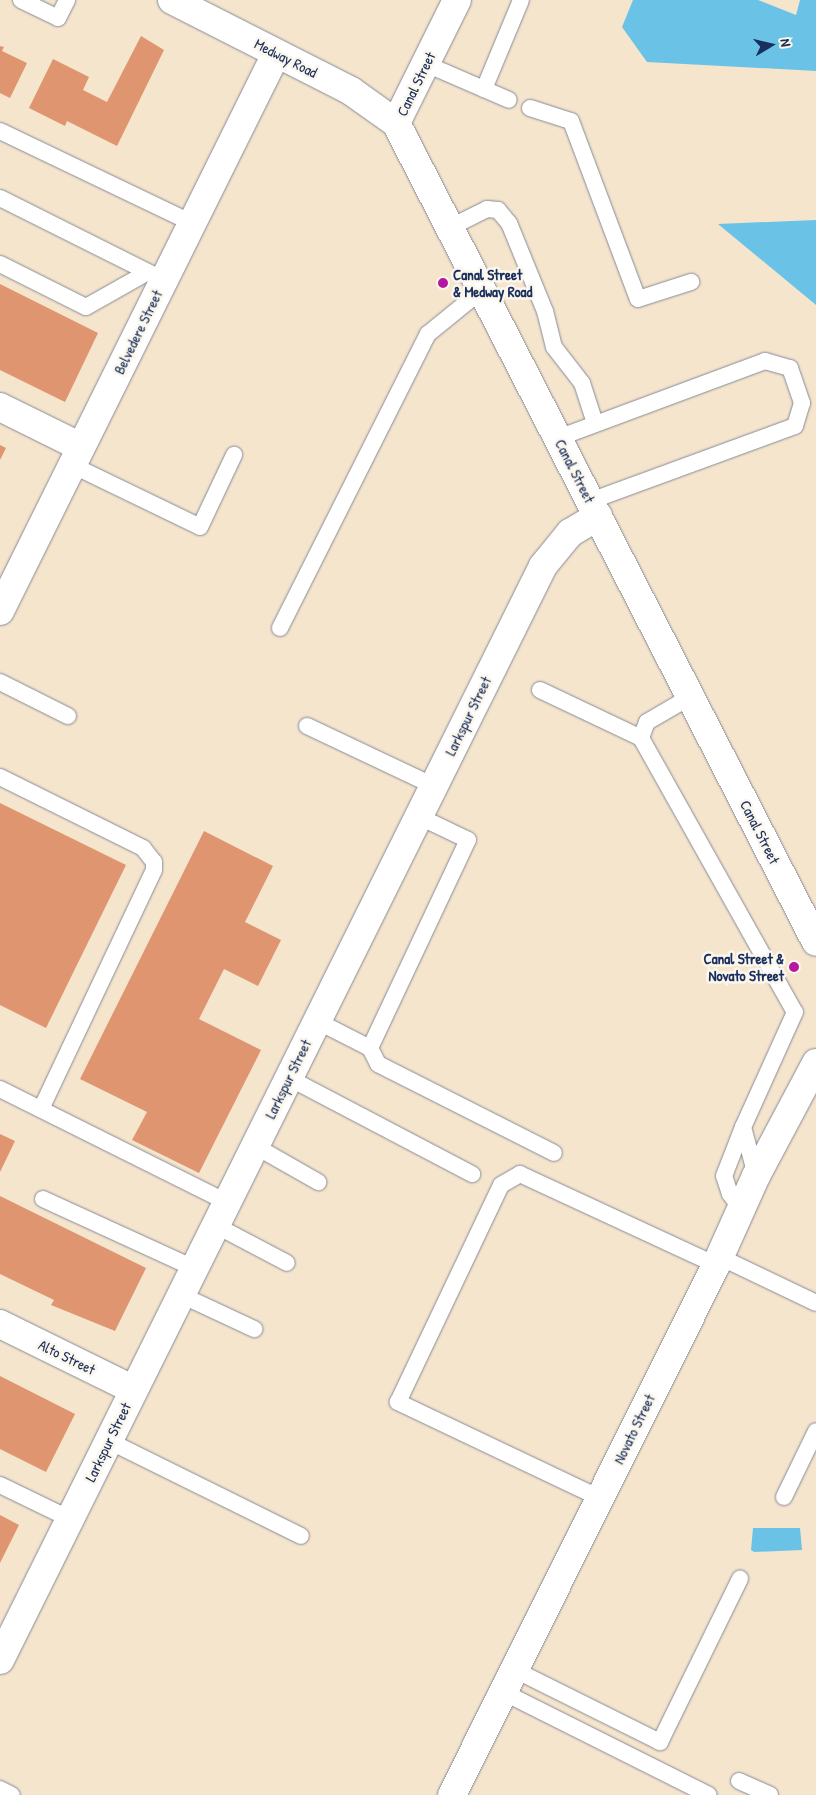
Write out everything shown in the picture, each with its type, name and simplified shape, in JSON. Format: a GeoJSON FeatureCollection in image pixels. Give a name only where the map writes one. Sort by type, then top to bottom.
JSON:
{"type":"FeatureCollection","features":[{"type":"Feature","properties":{"kind":"street","name":"Medway Road"},"geometry":{"type":"LineString","coordinates":[[172,0],[356,94],[396,123]]}},
{"type":"Feature","properties":{"kind":"street","name":"Canal Street"},"geometry":{"type":"LineString","coordinates":[[457,0],[396,123],[816,942]]}},
{"type":"Feature","properties":{"kind":"street","name":"Belvedere Street"},"geometry":{"type":"LineString","coordinates":[[0,611],[76,456],[156,276],[192,223],[276,54]]}},
{"type":"Feature","properties":{"kind":"street"},"geometry":{"type":"LineString","coordinates":[[0,407],[76,456]]}},
{"type":"Feature","properties":{"kind":"street","name":"Larkspur Street"},"geometry":{"type":"LineString","coordinates":[[3,1646],[70,1519],[543,566],[570,533],[594,509]]}},
{"type":"Feature","properties":{"kind":"street","name":"Novato Street"},"geometry":{"type":"LineString","coordinates":[[452,1795],[718,1261],[756,1176],[816,1063]]}},
{"type":"Feature","properties":{"kind":"street","name":"Alto Street"},"geometry":{"type":"LineString","coordinates":[[0,1324],[134,1390]]}},
{"type":"Feature","properties":{"kind":"lane"},"geometry":{"type":"LineString","coordinates":[[21,0],[58,18],[67,0]]}},
{"type":"Feature","properties":{"kind":"lane"},"geometry":{"type":"LineString","coordinates":[[484,89],[521,0]]}},
{"type":"Feature","properties":{"kind":"lane"},"geometry":{"type":"LineString","coordinates":[[426,64],[508,100]]}},
{"type":"Feature","properties":{"kind":"lane"},"geometry":{"type":"LineString","coordinates":[[530,108],[571,121],[638,299],[691,282]]}},
{"type":"Feature","properties":{"kind":"lane"},"geometry":{"type":"LineString","coordinates":[[1,134],[192,223]]}},
{"type":"Feature","properties":{"kind":"lane"},"geometry":{"type":"LineString","coordinates":[[0,198],[156,276]]}},
{"type":"Feature","properties":{"kind":"lane"},"geometry":{"type":"LineString","coordinates":[[450,227],[487,210],[498,210],[509,223],[544,312],[554,347],[582,383],[596,423]]}},
{"type":"Feature","properties":{"kind":"lane"},"geometry":{"type":"LineString","coordinates":[[0,264],[86,307],[156,276]]}},
{"type":"Feature","properties":{"kind":"lane"},"geometry":{"type":"LineString","coordinates":[[280,628],[428,334],[482,290]]}},
{"type":"Feature","properties":{"kind":"lane"},"geometry":{"type":"LineString","coordinates":[[558,438],[766,361],[790,368],[802,403],[795,426],[594,509]]}},
{"type":"Feature","properties":{"kind":"lane"},"geometry":{"type":"LineString","coordinates":[[76,456],[200,527],[234,455]]}},
{"type":"Feature","properties":{"kind":"lane"},"geometry":{"type":"LineString","coordinates":[[0,682],[68,716]]}},
{"type":"Feature","properties":{"kind":"lane"},"geometry":{"type":"LineString","coordinates":[[540,690],[641,738],[653,755],[795,1012],[743,1127],[724,1176],[725,1186],[741,1209]]}},
{"type":"Feature","properties":{"kind":"lane"},"geometry":{"type":"LineString","coordinates":[[641,738],[647,722],[690,697]]}},
{"type":"Feature","properties":{"kind":"lane"},"geometry":{"type":"LineString","coordinates":[[307,726],[434,786]]}},
{"type":"Feature","properties":{"kind":"lane"},"geometry":{"type":"LineString","coordinates":[[0,777],[144,848],[154,862],[154,870],[41,1109]]}},
{"type":"Feature","properties":{"kind":"lane"},"geometry":{"type":"LineString","coordinates":[[370,1048],[468,840],[418,816]]}},
{"type":"Feature","properties":{"kind":"lane"},"geometry":{"type":"LineString","coordinates":[[317,1021],[370,1048],[378,1064],[554,1153]]}},
{"type":"Feature","properties":{"kind":"lane"},"geometry":{"type":"LineString","coordinates":[[289,1078],[472,1174]]}},
{"type":"Feature","properties":{"kind":"lane"},"geometry":{"type":"LineString","coordinates":[[0,1089],[41,1109],[221,1214],[287,1263]]}},
{"type":"Feature","properties":{"kind":"lane"},"geometry":{"type":"LineString","coordinates":[[743,1127],[756,1176]]}},
{"type":"Feature","properties":{"kind":"lane"},"geometry":{"type":"LineString","coordinates":[[255,1146],[318,1182]]}},
{"type":"Feature","properties":{"kind":"lane"},"geometry":{"type":"LineString","coordinates":[[600,1498],[398,1402],[502,1184],[520,1174],[816,1303]]}},
{"type":"Feature","properties":{"kind":"lane"},"geometry":{"type":"LineString","coordinates":[[43,1199],[194,1268]]}},
{"type":"Feature","properties":{"kind":"lane"},"geometry":{"type":"LineString","coordinates":[[181,1295],[254,1329]]}},
{"type":"Feature","properties":{"kind":"lane"},"geometry":{"type":"LineString","coordinates":[[784,1497],[816,1431]]}},
{"type":"Feature","properties":{"kind":"lane"},"geometry":{"type":"LineString","coordinates":[[108,1441],[301,1536]]}},
{"type":"Feature","properties":{"kind":"lane"},"geometry":{"type":"LineString","coordinates":[[0,1484],[70,1519]]}},
{"type":"Feature","properties":{"kind":"lane"},"geometry":{"type":"LineString","coordinates":[[509,1681],[660,1742],[740,1579]]}},
{"type":"Feature","properties":{"kind":"lane"},"geometry":{"type":"LineString","coordinates":[[509,1681],[710,1795]]}},
{"type":"Feature","properties":{"kind":"lane"},"geometry":{"type":"LineString","coordinates":[[739,1781],[770,1795]]}},
{"type":"Feature","properties":{"kind":"lane"},"geometry":{"type":"LineString","coordinates":[[0,1789],[12,1795]]}},
{"type":"Feature","properties":{"kind":"water"},"geometry":{"type":"Polygon","coordinates":[[[633,0],[758,0],[796,15],[800,0],[816,0],[816,71],[647,62],[622,27],[633,0]]]}},
{"type":"Feature","properties":{"kind":"water"},"geometry":{"type":"Polygon","coordinates":[[[816,220],[816,305],[718,224],[816,220]]]}},
{"type":"Feature","properties":{"kind":"water"},"geometry":{"type":"Polygon","coordinates":[[[753,1528],[800,1528],[802,1550],[754,1552],[751,1550],[753,1528]]]}},
{"type":"Feature","properties":{"kind":"building"},"geometry":{"type":"Polygon","coordinates":[[[141,36],[164,50],[117,146],[67,121],[65,126],[29,108],[53,59],[89,77],[83,90],[107,102],[141,36]]]}},
{"type":"Feature","properties":{"kind":"building"},"geometry":{"type":"Polygon","coordinates":[[[0,46],[4,47],[2,51],[27,63],[10,98],[0,93],[0,46]]]}},
{"type":"Feature","properties":{"kind":"building"},"geometry":{"type":"Polygon","coordinates":[[[0,284],[98,333],[65,402],[0,370],[0,284]]]}},
{"type":"Feature","properties":{"kind":"building"},"geometry":{"type":"Polygon","coordinates":[[[0,445],[6,448],[0,460],[0,445]]]}},
{"type":"Feature","properties":{"kind":"building"},"geometry":{"type":"Polygon","coordinates":[[[0,803],[126,865],[46,1028],[0,1005],[0,803]]]}},
{"type":"Feature","properties":{"kind":"building"},"geometry":{"type":"Polygon","coordinates":[[[204,831],[273,866],[245,922],[281,940],[258,986],[224,969],[199,1019],[261,1050],[199,1173],[132,1140],[147,1112],[80,1079],[204,831]]]}},
{"type":"Feature","properties":{"kind":"building"},"geometry":{"type":"Polygon","coordinates":[[[0,1134],[15,1141],[0,1172],[0,1134]]]}},
{"type":"Feature","properties":{"kind":"building"},"geometry":{"type":"Polygon","coordinates":[[[0,1196],[146,1268],[115,1331],[51,1305],[54,1300],[0,1274],[0,1196]]]}},
{"type":"Feature","properties":{"kind":"building"},"geometry":{"type":"Polygon","coordinates":[[[0,1376],[75,1414],[46,1472],[0,1449],[0,1376]]]}},
{"type":"Feature","properties":{"kind":"building"},"geometry":{"type":"Polygon","coordinates":[[[0,1515],[19,1525],[0,1563],[0,1515]]]}},
{"type":"Feature","properties":{"kind":"place","name":"Canal Street & Medway Road"},"geometry":{"type":"Point","coordinates":[443,283]}},
{"type":"Feature","properties":{"kind":"place","name":"Canal Street & Novato Street"},"geometry":{"type":"Point","coordinates":[794,967]}}]}
